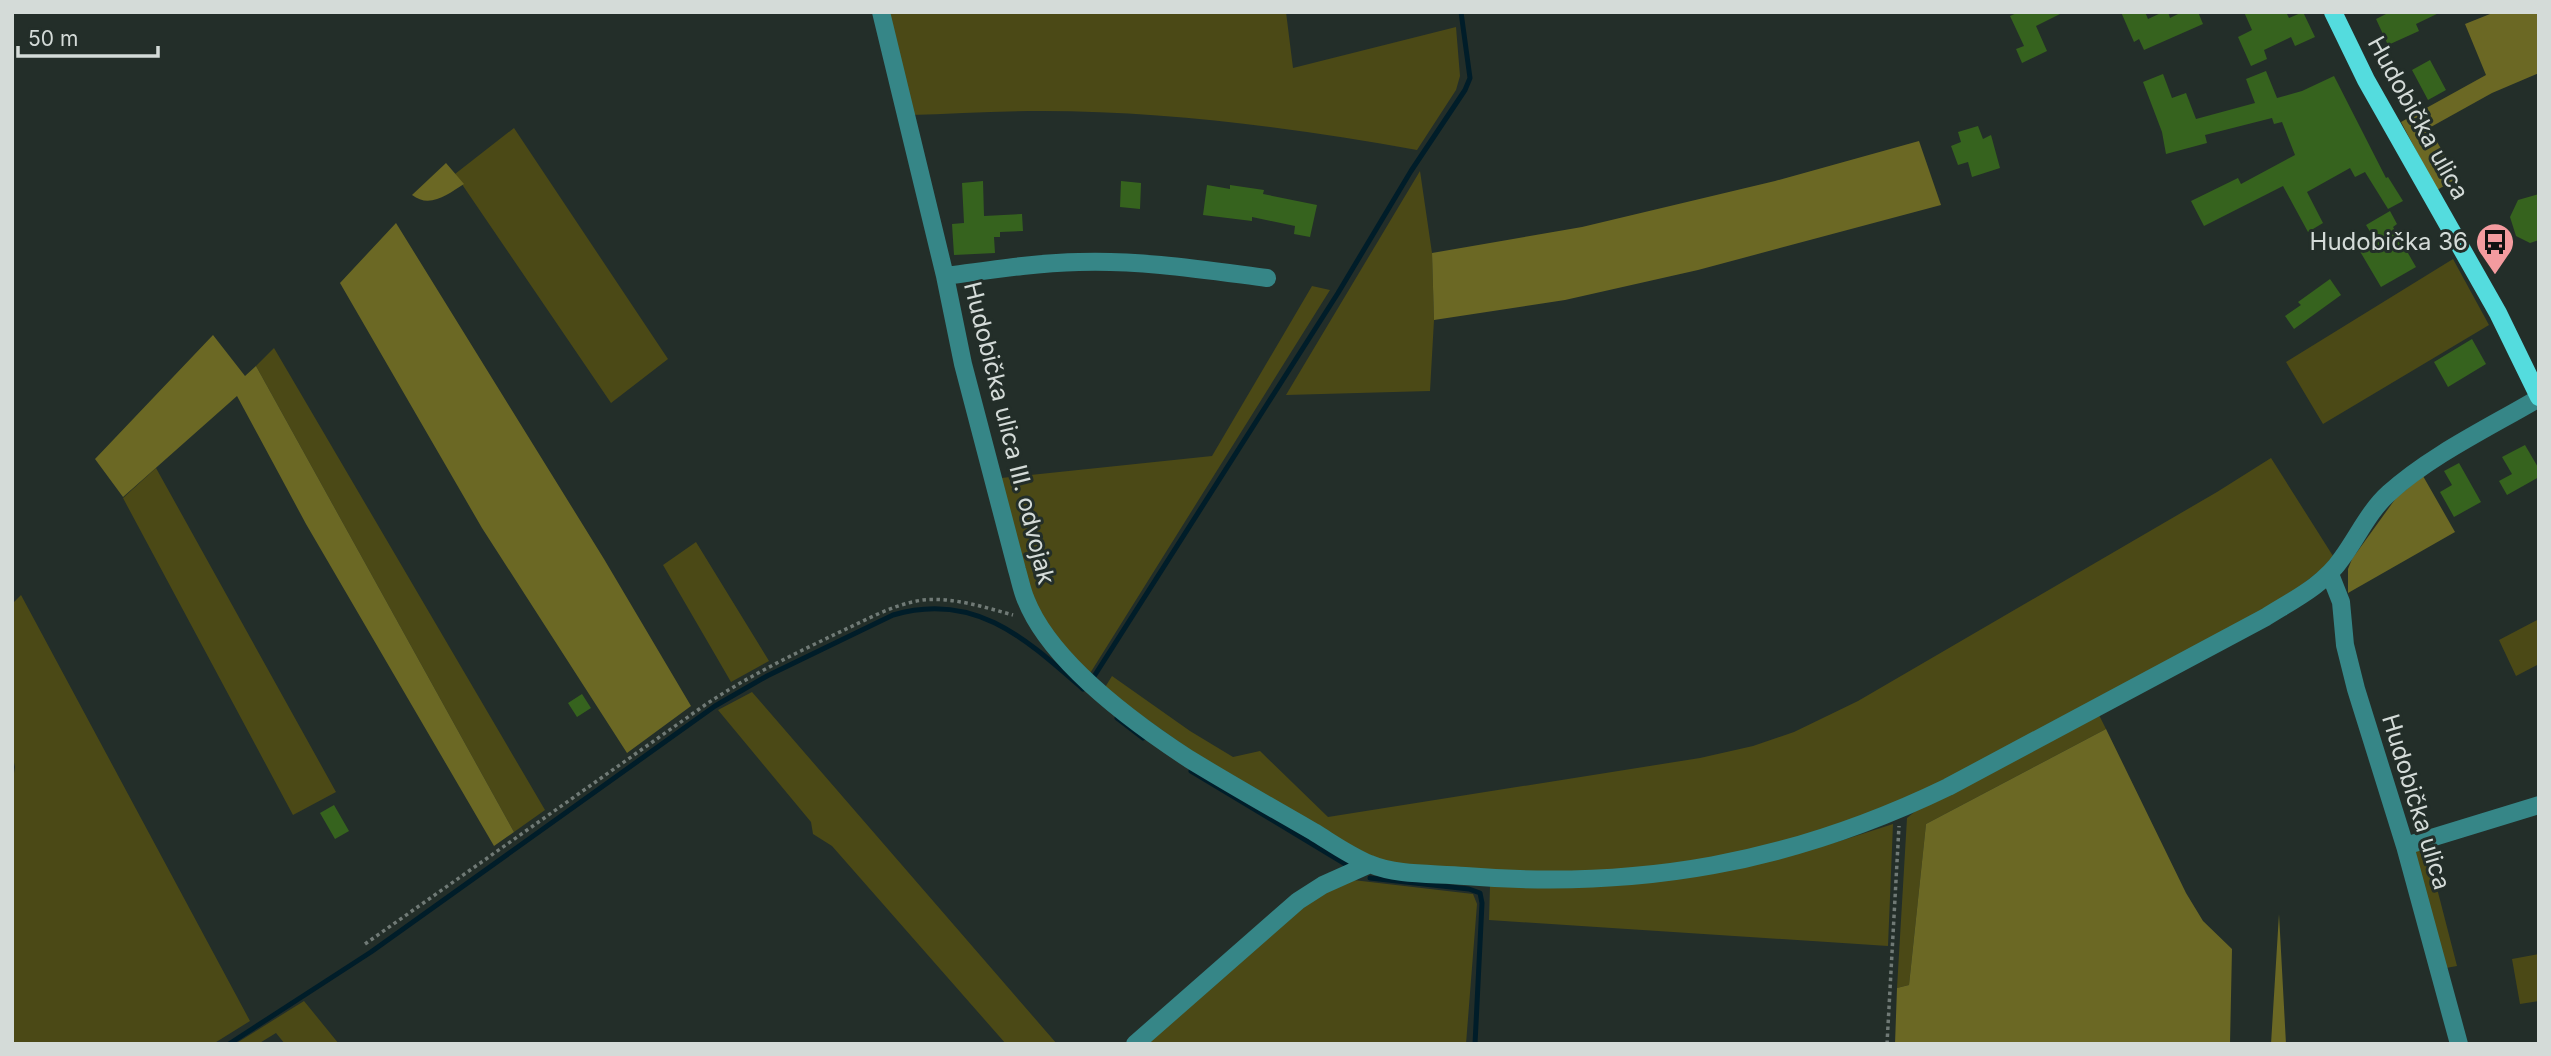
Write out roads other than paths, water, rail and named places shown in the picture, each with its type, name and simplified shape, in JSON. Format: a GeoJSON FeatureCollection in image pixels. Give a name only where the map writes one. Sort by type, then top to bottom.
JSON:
{"type":"FeatureCollection","features":[{"type":"Feature","properties":{"kind":"main road","name":"Hudobička ulica"},"geometry":{"type":"LineString","coordinates":[[2333,12],[2367,80],[2498,313],[2539,397]]}},
{"type":"Feature","properties":{"kind":"street","name":"Hudobička ulica III. odvojak"},"geometry":{"type":"LineString","coordinates":[[881,12],[945,276],[963,364],[1017,570],[1027,601],[1038,622],[1049,640],[1070,664],[1138,724],[1218,777],[1370,864],[1392,870],[1494,878],[1593,880],[1692,870],[1764,856],[1816,841],[1900,810],[1960,781],[2308,592],[2342,559],[2372,513],[2389,494],[2425,466],[2539,397]]}},
{"type":"Feature","properties":{"kind":"street"},"geometry":{"type":"LineString","coordinates":[[945,276],[1025,265],[1081,261],[1191,268],[1267,278]]}},
{"type":"Feature","properties":{"kind":"street","name":"Hudobička ulica"},"geometry":{"type":"LineString","coordinates":[[2330,573],[2341,602],[2345,645],[2356,689],[2405,846],[2459,1044]]}},
{"type":"Feature","properties":{"kind":"street"},"geometry":{"type":"LineString","coordinates":[[2405,846],[2539,805]]}},
{"type":"Feature","properties":{"kind":"street"},"geometry":{"type":"LineString","coordinates":[[1135,1044],[1298,901],[1323,885],[1370,864]]}},
{"type":"Feature","properties":{"kind":"waterway"},"geometry":{"type":"LineString","coordinates":[[1093,678],[1338,293],[1411,171],[1465,90],[1470,78],[1461,12]]}},
{"type":"Feature","properties":{"kind":"waterway"},"geometry":{"type":"LineString","coordinates":[[229,1044],[371,952],[715,706],[767,676],[893,615],[922,609],[949,609],[974,615],[1019,637],[1083,689]]}},
{"type":"Feature","properties":{"kind":"waterway"},"geometry":{"type":"LineString","coordinates":[[1117,718],[1143,738]]}},
{"type":"Feature","properties":{"kind":"waterway"},"geometry":{"type":"LineString","coordinates":[[1191,771],[1347,865]]}},
{"type":"Feature","properties":{"kind":"waterway"},"geometry":{"type":"LineString","coordinates":[[1370,878],[1469,889],[1480,893],[1482,903],[1475,1044]]}},
{"type":"Feature","properties":{"kind":"place","name":"Hudobička 36"},"geometry":{"type":"Point","coordinates":[2495,276]}}]}
